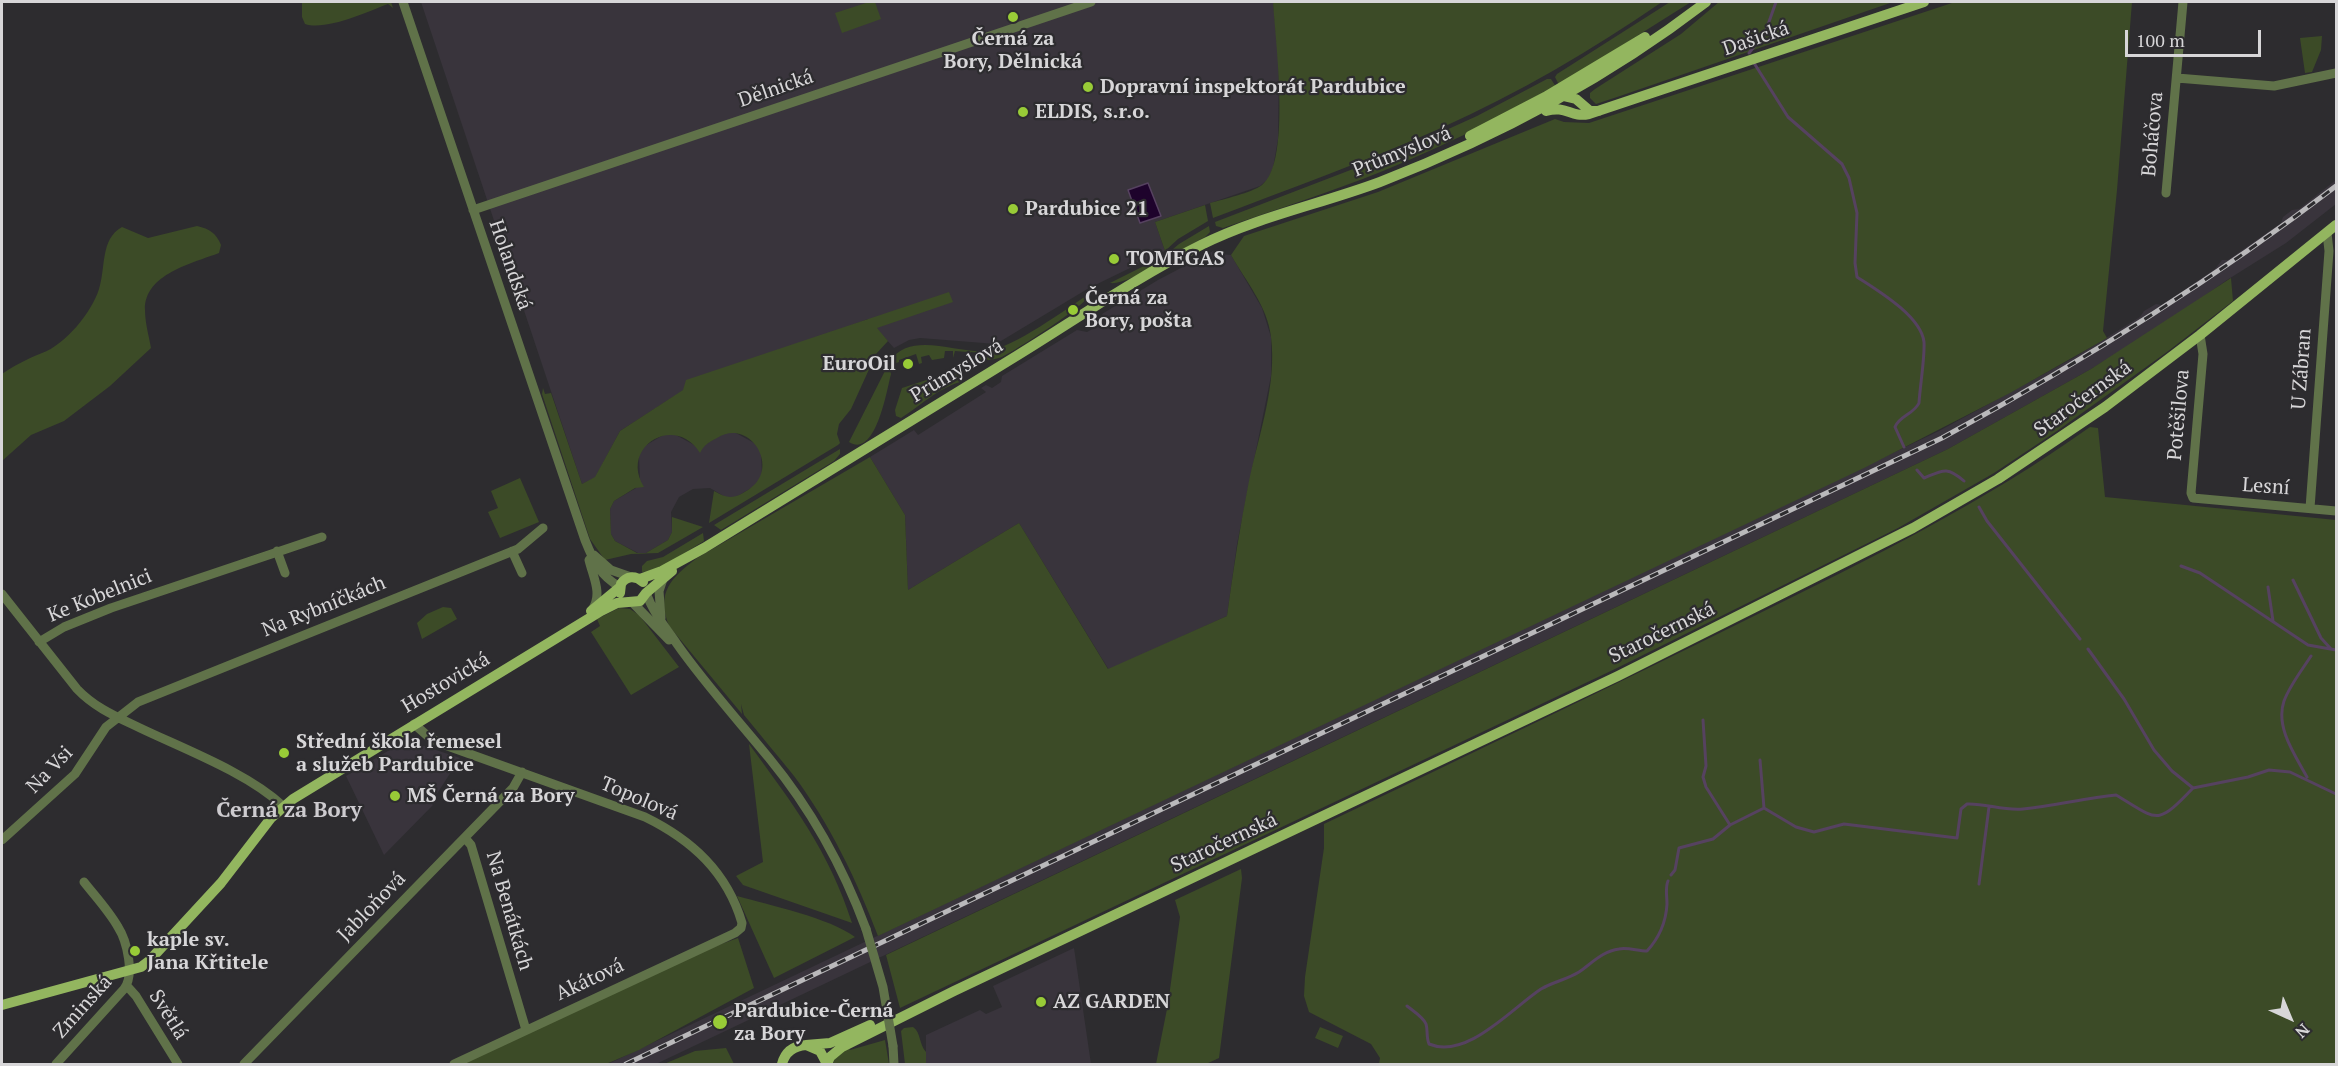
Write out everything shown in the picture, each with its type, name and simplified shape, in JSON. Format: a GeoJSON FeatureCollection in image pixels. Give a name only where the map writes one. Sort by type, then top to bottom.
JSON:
{"type":"FeatureCollection","features":[{"type":"Feature","properties":{"kind":"main road","name":"Průmyslová"},"geometry":{"type":"LineString","coordinates":[[635,578],[662,571],[704,548],[1110,298],[1199,246],[1233,231],[1382,181],[1519,121],[1568,89],[1599,65],[1699,2]]}},
{"type":"Feature","properties":{"kind":"main road","name":"Průmyslová"},"geometry":{"type":"LineString","coordinates":[[1299,209],[1402,168],[1545,97],[1582,85],[1651,41],[1706,2]]}},
{"type":"Feature","properties":{"kind":"main road","name":"Dašická"},"geometry":{"type":"LineString","coordinates":[[1519,121],[1557,108],[1579,116],[1599,111],[1924,2]]}},
{"type":"Feature","properties":{"kind":"main road"},"geometry":{"type":"LineString","coordinates":[[1581,103],[1578,92],[1582,85]]}},
{"type":"Feature","properties":{"kind":"main road"},"geometry":{"type":"LineString","coordinates":[[1562,92],[1575,98],[1590,111],[1599,111]]}},
{"type":"Feature","properties":{"kind":"main road"},"geometry":{"type":"LineString","coordinates":[[1562,92],[1564,104],[1569,111]]}},
{"type":"Feature","properties":{"kind":"main road","name":"Staročernská"},"geometry":{"type":"LineString","coordinates":[[827,1065],[833,1054],[842,1047],[954,991],[1607,681],[1913,528],[1998,479],[2062,438],[2200,335],[2337,225]]}},
{"type":"Feature","properties":{"kind":"main road","name":"Průmyslová"},"geometry":{"type":"LineString","coordinates":[[646,593],[704,548]]}},
{"type":"Feature","properties":{"kind":"main road"},"geometry":{"type":"LineString","coordinates":[[635,578],[645,585],[646,593]]}},
{"type":"Feature","properties":{"kind":"main road","name":"Hostovická"},"geometry":{"type":"LineString","coordinates":[[547,643],[591,611],[620,587],[625,579],[635,578]]}},
{"type":"Feature","properties":{"kind":"main road"},"geometry":{"type":"LineString","coordinates":[[620,587],[621,596],[632,603]]}},
{"type":"Feature","properties":{"kind":"main road","name":"Hostovická"},"geometry":{"type":"LineString","coordinates":[[2,1005],[129,971],[148,962],[221,883],[265,825],[283,806],[613,604],[640,602],[646,593]]}},
{"type":"Feature","properties":{"kind":"main road","name":"Staročernská"},"geometry":{"type":"LineString","coordinates":[[806,1045],[835,1041],[954,991]]}},
{"type":"Feature","properties":{"kind":"main road"},"geometry":{"type":"LineString","coordinates":[[782,1062],[794,1048],[806,1045],[820,1051],[827,1065]]}},
{"type":"Feature","properties":{"kind":"street","name":"Holandská"},"geometry":{"type":"LineString","coordinates":[[403,2],[585,540],[596,566],[608,579],[620,587]]}},
{"type":"Feature","properties":{"kind":"street","name":"Dělnická"},"geometry":{"type":"LineString","coordinates":[[473,210],[1091,2]]}},
{"type":"Feature","properties":{"kind":"street","name":"Boháčova"},"geometry":{"type":"LineString","coordinates":[[2166,193],[2183,2]]}},
{"type":"Feature","properties":{"kind":"street","name":"Boháčova"},"geometry":{"type":"LineString","coordinates":[[2177,78],[2274,86],[2337,73]]}},
{"type":"Feature","properties":{"kind":"street","name":"U Zábran"},"geometry":{"type":"LineString","coordinates":[[2310,508],[2329,251],[2327,233]]}},
{"type":"Feature","properties":{"kind":"street"},"geometry":{"type":"LineString","coordinates":[[2326,296],[2337,297]]}},
{"type":"Feature","properties":{"kind":"street","name":"Potěšilova"},"geometry":{"type":"LineString","coordinates":[[2193,498],[2191,493],[2203,354],[2200,335]]}},
{"type":"Feature","properties":{"kind":"street","name":"Lesní"},"geometry":{"type":"LineString","coordinates":[[2193,498],[2337,511]]}},
{"type":"Feature","properties":{"kind":"street","name":"Na Rybníčkách"},"geometry":{"type":"LineString","coordinates":[[116,717],[144,699],[521,548],[543,528]]}},
{"type":"Feature","properties":{"kind":"street","name":"Ke Kobelnici"},"geometry":{"type":"LineString","coordinates":[[283,806],[262,790],[222,767],[116,717],[85,697],[39,642],[64,627],[111,608],[322,537]]}},
{"type":"Feature","properties":{"kind":"street","name":"Holandská"},"geometry":{"type":"LineString","coordinates":[[585,540],[593,553],[607,567],[619,574],[635,578]]}},
{"type":"Feature","properties":{"kind":"street","name":"Holandská"},"geometry":{"type":"LineString","coordinates":[[585,540],[597,594],[597,602],[591,611]]}},
{"type":"Feature","properties":{"kind":"street"},"geometry":{"type":"LineString","coordinates":[[277,551],[285,573]]}},
{"type":"Feature","properties":{"kind":"street"},"geometry":{"type":"LineString","coordinates":[[512,551],[522,573]]}},
{"type":"Feature","properties":{"kind":"street"},"geometry":{"type":"LineString","coordinates":[[665,577],[659,587],[658,603],[666,628]]}},
{"type":"Feature","properties":{"kind":"street"},"geometry":{"type":"LineString","coordinates":[[646,593],[652,609],[688,660],[781,772],[814,819],[835,857],[866,929],[883,987],[894,1065]]}},
{"type":"Feature","properties":{"kind":"street"},"geometry":{"type":"LineString","coordinates":[[2,594],[39,642]]}},
{"type":"Feature","properties":{"kind":"street"},"geometry":{"type":"LineString","coordinates":[[632,603],[688,660]]}},
{"type":"Feature","properties":{"kind":"street","name":"Na Vsi"},"geometry":{"type":"LineString","coordinates":[[2,840],[75,774],[103,731],[116,717]]}},
{"type":"Feature","properties":{"kind":"street","name":"Topolová"},"geometry":{"type":"LineString","coordinates":[[414,724],[435,741],[645,817],[681,836],[701,853],[722,881],[741,921],[741,928]]}},
{"type":"Feature","properties":{"kind":"street","name":"Jabloňová"},"geometry":{"type":"LineString","coordinates":[[244,1065],[513,788],[522,772]]}},
{"type":"Feature","properties":{"kind":"street","name":"Na Benátkách"},"geometry":{"type":"LineString","coordinates":[[465,838],[471,845],[526,1030]]}},
{"type":"Feature","properties":{"kind":"street"},"geometry":{"type":"LineString","coordinates":[[84,882],[119,928],[129,971]]}},
{"type":"Feature","properties":{"kind":"street","name":"Akátová"},"geometry":{"type":"LineString","coordinates":[[454,1065],[741,928]]}},
{"type":"Feature","properties":{"kind":"street","name":"Zminská"},"geometry":{"type":"LineString","coordinates":[[56,1065],[127,986],[129,971]]}},
{"type":"Feature","properties":{"kind":"street","name":"Světlá"},"geometry":{"type":"LineString","coordinates":[[127,986],[136,996],[178,1065]]}},
{"type":"Feature","properties":{"kind":"shaded area"},"geometry":{"type":"Polygon","coordinates":[[[421,2],[1273,2],[1279,62],[1278,139],[1273,168],[1268,179],[1260,186],[1155,222],[1165,251],[1089,288],[996,344],[920,338],[909,340],[894,348],[868,319],[684,390],[620,431],[595,478],[582,484],[421,2]]]}},
{"type":"Feature","properties":{"kind":"shaded area"},"geometry":{"type":"Polygon","coordinates":[[[2336,180],[2336,204],[2286,243],[2227,280],[2163,325],[2091,369],[1948,449],[656,1064],[608,1064],[1939,431],[2075,357],[2140,317],[2144,311],[2156,304],[2162,305],[2215,269],[2222,260],[2228,260],[2281,223],[2283,217],[2292,210],[2299,209],[2336,180]]]}},
{"type":"Feature","properties":{"kind":"shaded area"},"geometry":{"type":"Polygon","coordinates":[[[1148,183],[1161,216],[1140,223],[1128,190],[1148,183]]]}},
{"type":"Feature","properties":{"kind":"shaded area"},"geometry":{"type":"Polygon","coordinates":[[[1217,249],[1220,254],[1231,255],[1262,308],[1271,337],[1271,376],[1237,544],[1227,616],[1109,670],[1019,523],[908,590],[905,515],[870,457],[914,430],[918,435],[986,392],[981,388],[986,385],[992,388],[1001,382],[1002,376],[1077,330],[1087,332],[1106,321],[1102,314],[1158,280],[1217,249]]]}},
{"type":"Feature","properties":{"kind":"shaded area"},"geometry":{"type":"Polygon","coordinates":[[[726,432],[734,432],[756,444],[761,451],[762,476],[758,484],[736,497],[727,498],[710,488],[693,489],[679,497],[671,512],[672,532],[668,540],[646,553],[638,553],[615,541],[611,534],[610,509],[614,501],[636,488],[640,480],[639,455],[643,447],[665,434],[674,434],[696,446],[704,445],[726,432]]]}},
{"type":"Feature","properties":{"kind":"shaded area","name":"MŠ Černá za Bory"},"geometry":{"type":"Polygon","coordinates":[[[403,742],[418,744],[460,758],[431,803],[433,805],[384,855],[346,776],[403,742]]]}},
{"type":"Feature","properties":{"kind":"shaded area","name":"AZ GARDEN"},"geometry":{"type":"Polygon","coordinates":[[[1074,948],[1091,1064],[926,1064],[926,1035],[980,1010],[986,1014],[1002,1007],[993,986],[1074,948]]]}},
{"type":"Feature","properties":{"kind":"green space"},"geometry":{"type":"Polygon","coordinates":[[[302,2],[391,2],[393,8],[388,4],[346,20],[314,25],[305,24],[302,17],[302,2]]]}},
{"type":"Feature","properties":{"kind":"green space"},"geometry":{"type":"Polygon","coordinates":[[[875,2],[881,19],[842,33],[835,13],[875,2]]]}},
{"type":"Feature","properties":{"kind":"green space"},"geometry":{"type":"Polygon","coordinates":[[[1273,2],[1662,2],[1554,70],[1470,115],[1385,152],[1213,218],[1210,203],[1237,196],[1262,185],[1271,172],[1277,152],[1280,98],[1273,2]]]}},
{"type":"Feature","properties":{"kind":"green space"},"geometry":{"type":"Polygon","coordinates":[[[1670,2],[1691,2],[1559,85],[1555,77],[1557,74],[1670,2]]]}},
{"type":"Feature","properties":{"kind":"green space"},"geometry":{"type":"Polygon","coordinates":[[[1719,2],[1893,2],[1596,104],[1590,98],[1590,93],[1595,89],[1681,34],[1719,2]]]}},
{"type":"Feature","properties":{"kind":"green space"},"geometry":{"type":"Polygon","coordinates":[[[1955,2],[2132,2],[2103,331],[2107,338],[2010,393],[1864,468],[878,936],[842,853],[807,794],[744,715],[741,704],[742,714],[669,626],[665,614],[665,595],[673,579],[688,565],[870,457],[905,515],[908,590],[1019,523],[1108,669],[1227,616],[1249,481],[1272,373],[1269,326],[1255,294],[1231,255],[1244,236],[1378,192],[1555,119],[1564,122],[1589,123],[1955,2]]]}},
{"type":"Feature","properties":{"kind":"green space"},"geometry":{"type":"Polygon","coordinates":[[[2322,36],[2321,50],[2312,72],[2305,73],[2300,38],[2322,36]]]}},
{"type":"Feature","properties":{"kind":"green space"},"geometry":{"type":"Polygon","coordinates":[[[1551,79],[1556,87],[1427,152],[1324,193],[1223,228],[1216,226],[1215,222],[1400,151],[1477,116],[1551,79]]]}},
{"type":"Feature","properties":{"kind":"green space"},"geometry":{"type":"Polygon","coordinates":[[[1205,205],[1208,221],[1178,239],[1165,251],[1155,222],[1205,205]]]}},
{"type":"Feature","properties":{"kind":"green space"},"geometry":{"type":"Polygon","coordinates":[[[197,226],[209,230],[217,237],[221,245],[219,253],[172,272],[152,287],[145,310],[151,348],[110,386],[64,421],[31,435],[2,461],[2,374],[60,343],[84,317],[99,289],[107,246],[115,232],[122,227],[148,238],[197,226]]]}},
{"type":"Feature","properties":{"kind":"green space"},"geometry":{"type":"Polygon","coordinates":[[[1209,226],[1210,232],[1205,237],[1157,265],[1130,278],[1110,283],[1166,255],[1179,244],[1209,226]]]}},
{"type":"Feature","properties":{"kind":"green space"},"geometry":{"type":"Polygon","coordinates":[[[2231,278],[2233,301],[2167,352],[1994,473],[1898,528],[1615,669],[900,1008],[886,955],[1948,449],[2091,369],[2231,278]]]}},
{"type":"Feature","properties":{"kind":"green space"},"geometry":{"type":"Polygon","coordinates":[[[949,292],[953,302],[877,328],[888,341],[876,354],[851,409],[839,424],[837,434],[840,443],[838,445],[709,523],[714,491],[727,497],[735,496],[748,490],[758,481],[762,470],[762,459],[758,448],[741,434],[729,433],[709,442],[700,453],[689,441],[677,436],[665,436],[653,440],[644,448],[639,459],[638,472],[644,487],[635,488],[614,501],[610,509],[611,534],[615,541],[637,553],[646,553],[668,540],[672,532],[672,517],[703,527],[658,553],[631,554],[605,560],[590,539],[542,394],[543,388],[545,394],[551,393],[582,484],[595,477],[620,431],[683,390],[686,380],[949,292]]]}},
{"type":"Feature","properties":{"kind":"green space"},"geometry":{"type":"Polygon","coordinates":[[[1092,292],[1066,316],[1002,357],[979,360],[979,353],[971,352],[971,360],[967,360],[967,352],[955,351],[953,358],[953,351],[945,351],[944,358],[932,360],[929,355],[921,357],[922,363],[919,364],[916,354],[889,366],[891,374],[887,393],[873,432],[866,441],[858,445],[849,442],[890,361],[899,352],[922,345],[975,351],[998,349],[1040,326],[1092,292]]]}},
{"type":"Feature","properties":{"kind":"green space"},"geometry":{"type":"Polygon","coordinates":[[[954,371],[960,375],[960,382],[936,393],[901,418],[896,416],[895,410],[902,388],[954,371]]]}},
{"type":"Feature","properties":{"kind":"green space"},"geometry":{"type":"Polygon","coordinates":[[[2090,427],[2098,428],[2105,497],[2336,520],[2336,1064],[1379,1064],[1380,1058],[1371,1044],[1309,1012],[1304,996],[1305,977],[1324,848],[1324,824],[1647,669],[1884,551],[2010,480],[2090,427]]]}},
{"type":"Feature","properties":{"kind":"green space"},"geometry":{"type":"Polygon","coordinates":[[[840,449],[840,454],[834,461],[721,530],[714,525],[840,449]]]}},
{"type":"Feature","properties":{"kind":"green space"},"geometry":{"type":"Polygon","coordinates":[[[520,478],[539,522],[500,538],[488,512],[498,508],[491,491],[520,478]]]}},
{"type":"Feature","properties":{"kind":"green space"},"geometry":{"type":"Polygon","coordinates":[[[703,533],[704,541],[655,571],[642,572],[642,566],[647,561],[663,557],[703,533]]]}},
{"type":"Feature","properties":{"kind":"green space"},"geometry":{"type":"Polygon","coordinates":[[[443,607],[451,608],[457,619],[422,639],[417,623],[427,614],[443,607]]]}},
{"type":"Feature","properties":{"kind":"green space"},"geometry":{"type":"Polygon","coordinates":[[[619,608],[630,609],[639,615],[679,667],[631,695],[591,632],[600,626],[597,619],[619,608]]]}},
{"type":"Feature","properties":{"kind":"green space"},"geometry":{"type":"Polygon","coordinates":[[[749,744],[795,808],[821,851],[843,897],[852,923],[743,885],[736,876],[763,862],[749,744]]]}},
{"type":"Feature","properties":{"kind":"green space"},"geometry":{"type":"Polygon","coordinates":[[[1241,869],[1242,878],[1219,1058],[1206,1064],[1156,1064],[1168,1004],[1180,917],[1175,900],[1241,869]]]}},
{"type":"Feature","properties":{"kind":"green space"},"geometry":{"type":"Polygon","coordinates":[[[737,896],[815,918],[855,937],[774,978],[737,896]]]}},
{"type":"Feature","properties":{"kind":"green space"},"geometry":{"type":"Polygon","coordinates":[[[738,938],[754,988],[639,1050],[606,1064],[459,1064],[694,954],[738,938]]]}},
{"type":"Feature","properties":{"kind":"green space"},"geometry":{"type":"Polygon","coordinates":[[[913,1027],[926,1052],[926,1064],[905,1064],[901,1031],[904,1028],[913,1027]]]}},
{"type":"Feature","properties":{"kind":"green space"},"geometry":{"type":"Polygon","coordinates":[[[1320,1027],[1343,1036],[1338,1048],[1315,1038],[1320,1027]]]}},
{"type":"Feature","properties":{"kind":"green space"},"geometry":{"type":"Polygon","coordinates":[[[885,1040],[889,1064],[833,1064],[848,1046],[850,1050],[885,1040]]]}},
{"type":"Feature","properties":{"kind":"green space"},"geometry":{"type":"Polygon","coordinates":[[[726,1048],[734,1064],[664,1064],[695,1051],[726,1048]]]}},
{"type":"Feature","properties":{"kind":"waterway"},"geometry":{"type":"LineString","coordinates":[[1749,53],[1765,33],[1776,2]]}},
{"type":"Feature","properties":{"kind":"waterway"},"geometry":{"type":"LineString","coordinates":[[1754,63],[1788,117],[1842,164],[1849,178],[1857,213],[1855,263],[1857,277],[1907,313],[1921,332],[1924,348],[1919,403],[1895,427],[1904,447]]}},
{"type":"Feature","properties":{"kind":"waterway"},"geometry":{"type":"LineString","coordinates":[[1917,470],[1924,478],[1949,471],[1964,481]]}},
{"type":"Feature","properties":{"kind":"waterway"},"geometry":{"type":"LineString","coordinates":[[1979,507],[1987,521],[2080,639]]}},
{"type":"Feature","properties":{"kind":"waterway"},"geometry":{"type":"LineString","coordinates":[[2181,566],[2200,573],[2308,645],[2336,650]]}},
{"type":"Feature","properties":{"kind":"waterway"},"geometry":{"type":"LineString","coordinates":[[2293,580],[2321,638],[2331,649]]}},
{"type":"Feature","properties":{"kind":"waterway"},"geometry":{"type":"LineString","coordinates":[[2268,587],[2273,621]]}},
{"type":"Feature","properties":{"kind":"waterway"},"geometry":{"type":"LineString","coordinates":[[2088,649],[2124,699],[2154,750],[2172,771],[2193,788],[2248,777],[2269,770],[2290,772],[2336,794]]}},
{"type":"Feature","properties":{"kind":"waterway"},"geometry":{"type":"LineString","coordinates":[[2307,777],[2284,731],[2282,711],[2289,689],[2311,656]]}},
{"type":"Feature","properties":{"kind":"waterway"},"geometry":{"type":"LineString","coordinates":[[1703,720],[1706,766],[1703,777],[1706,787],[1730,825]]}},
{"type":"Feature","properties":{"kind":"waterway"},"geometry":{"type":"LineString","coordinates":[[1760,760],[1764,808]]}},
{"type":"Feature","properties":{"kind":"waterway"},"geometry":{"type":"LineString","coordinates":[[1671,875],[1675,870],[1679,848],[1713,839],[1730,825],[1764,808],[1796,827],[1814,832],[1844,824],[1957,838],[1961,809],[1967,804],[2023,809],[2116,795],[2156,816],[2171,809],[2193,788]]}},
{"type":"Feature","properties":{"kind":"waterway"},"geometry":{"type":"LineString","coordinates":[[1979,884],[1989,807]]}},
{"type":"Feature","properties":{"kind":"waterway"},"geometry":{"type":"LineString","coordinates":[[1407,1006],[1425,1021],[1429,1044],[1444,1047],[1473,1039],[1541,989],[1579,972],[1608,952],[1622,949],[1647,951],[1655,941],[1663,923],[1668,881]]}},
{"type":"Feature","properties":{"kind":"railway"},"geometry":{"type":"LineString","coordinates":[[626,1064],[1942,438],[2144,320],[2242,255],[2336,186]]}},
{"type":"Feature","properties":{"kind":"place","name":"Černá za Bory, Dělnická"},"geometry":{"type":"Point","coordinates":[1013,17]}},
{"type":"Feature","properties":{"kind":"place","name":"Dopravní inspektorát Pardubice"},"geometry":{"type":"Point","coordinates":[1088,87]}},
{"type":"Feature","properties":{"kind":"place","name":"ELDIS, s.r.o."},"geometry":{"type":"Point","coordinates":[1023,112]}},
{"type":"Feature","properties":{"kind":"place","name":"Pardubice 21"},"geometry":{"type":"Point","coordinates":[1013,209]}},
{"type":"Feature","properties":{"kind":"place","name":"TOMEGAS"},"geometry":{"type":"Point","coordinates":[1114,259]}},
{"type":"Feature","properties":{"kind":"place","name":"Černá za Bory, pošta"},"geometry":{"type":"Point","coordinates":[1073,310]}},
{"type":"Feature","properties":{"kind":"place","name":"EuroOil"},"geometry":{"type":"Point","coordinates":[908,364]}},
{"type":"Feature","properties":{"kind":"place","name":"Střední škola řemesel a služeb Pardubice"},"geometry":{"type":"Point","coordinates":[284,753]}},
{"type":"Feature","properties":{"kind":"place","name":"MŠ Černá za Bory"},"geometry":{"type":"Point","coordinates":[395,796]}},
{"type":"Feature","properties":{"kind":"place","name":"kaple sv. Jana Křtitele"},"geometry":{"type":"Point","coordinates":[135,951]}},
{"type":"Feature","properties":{"kind":"place","name":"AZ GARDEN"},"geometry":{"type":"Point","coordinates":[1041,1002]}},
{"type":"Feature","properties":{"kind":"place","name":"Pardubice-Černá za Bory"},"geometry":{"type":"Point","coordinates":[720,1022]}},
{"type":"Feature","properties":{"kind":"district","name":"Černá za Bory"},"geometry":{"type":"Point","coordinates":[289,811]}}]}
